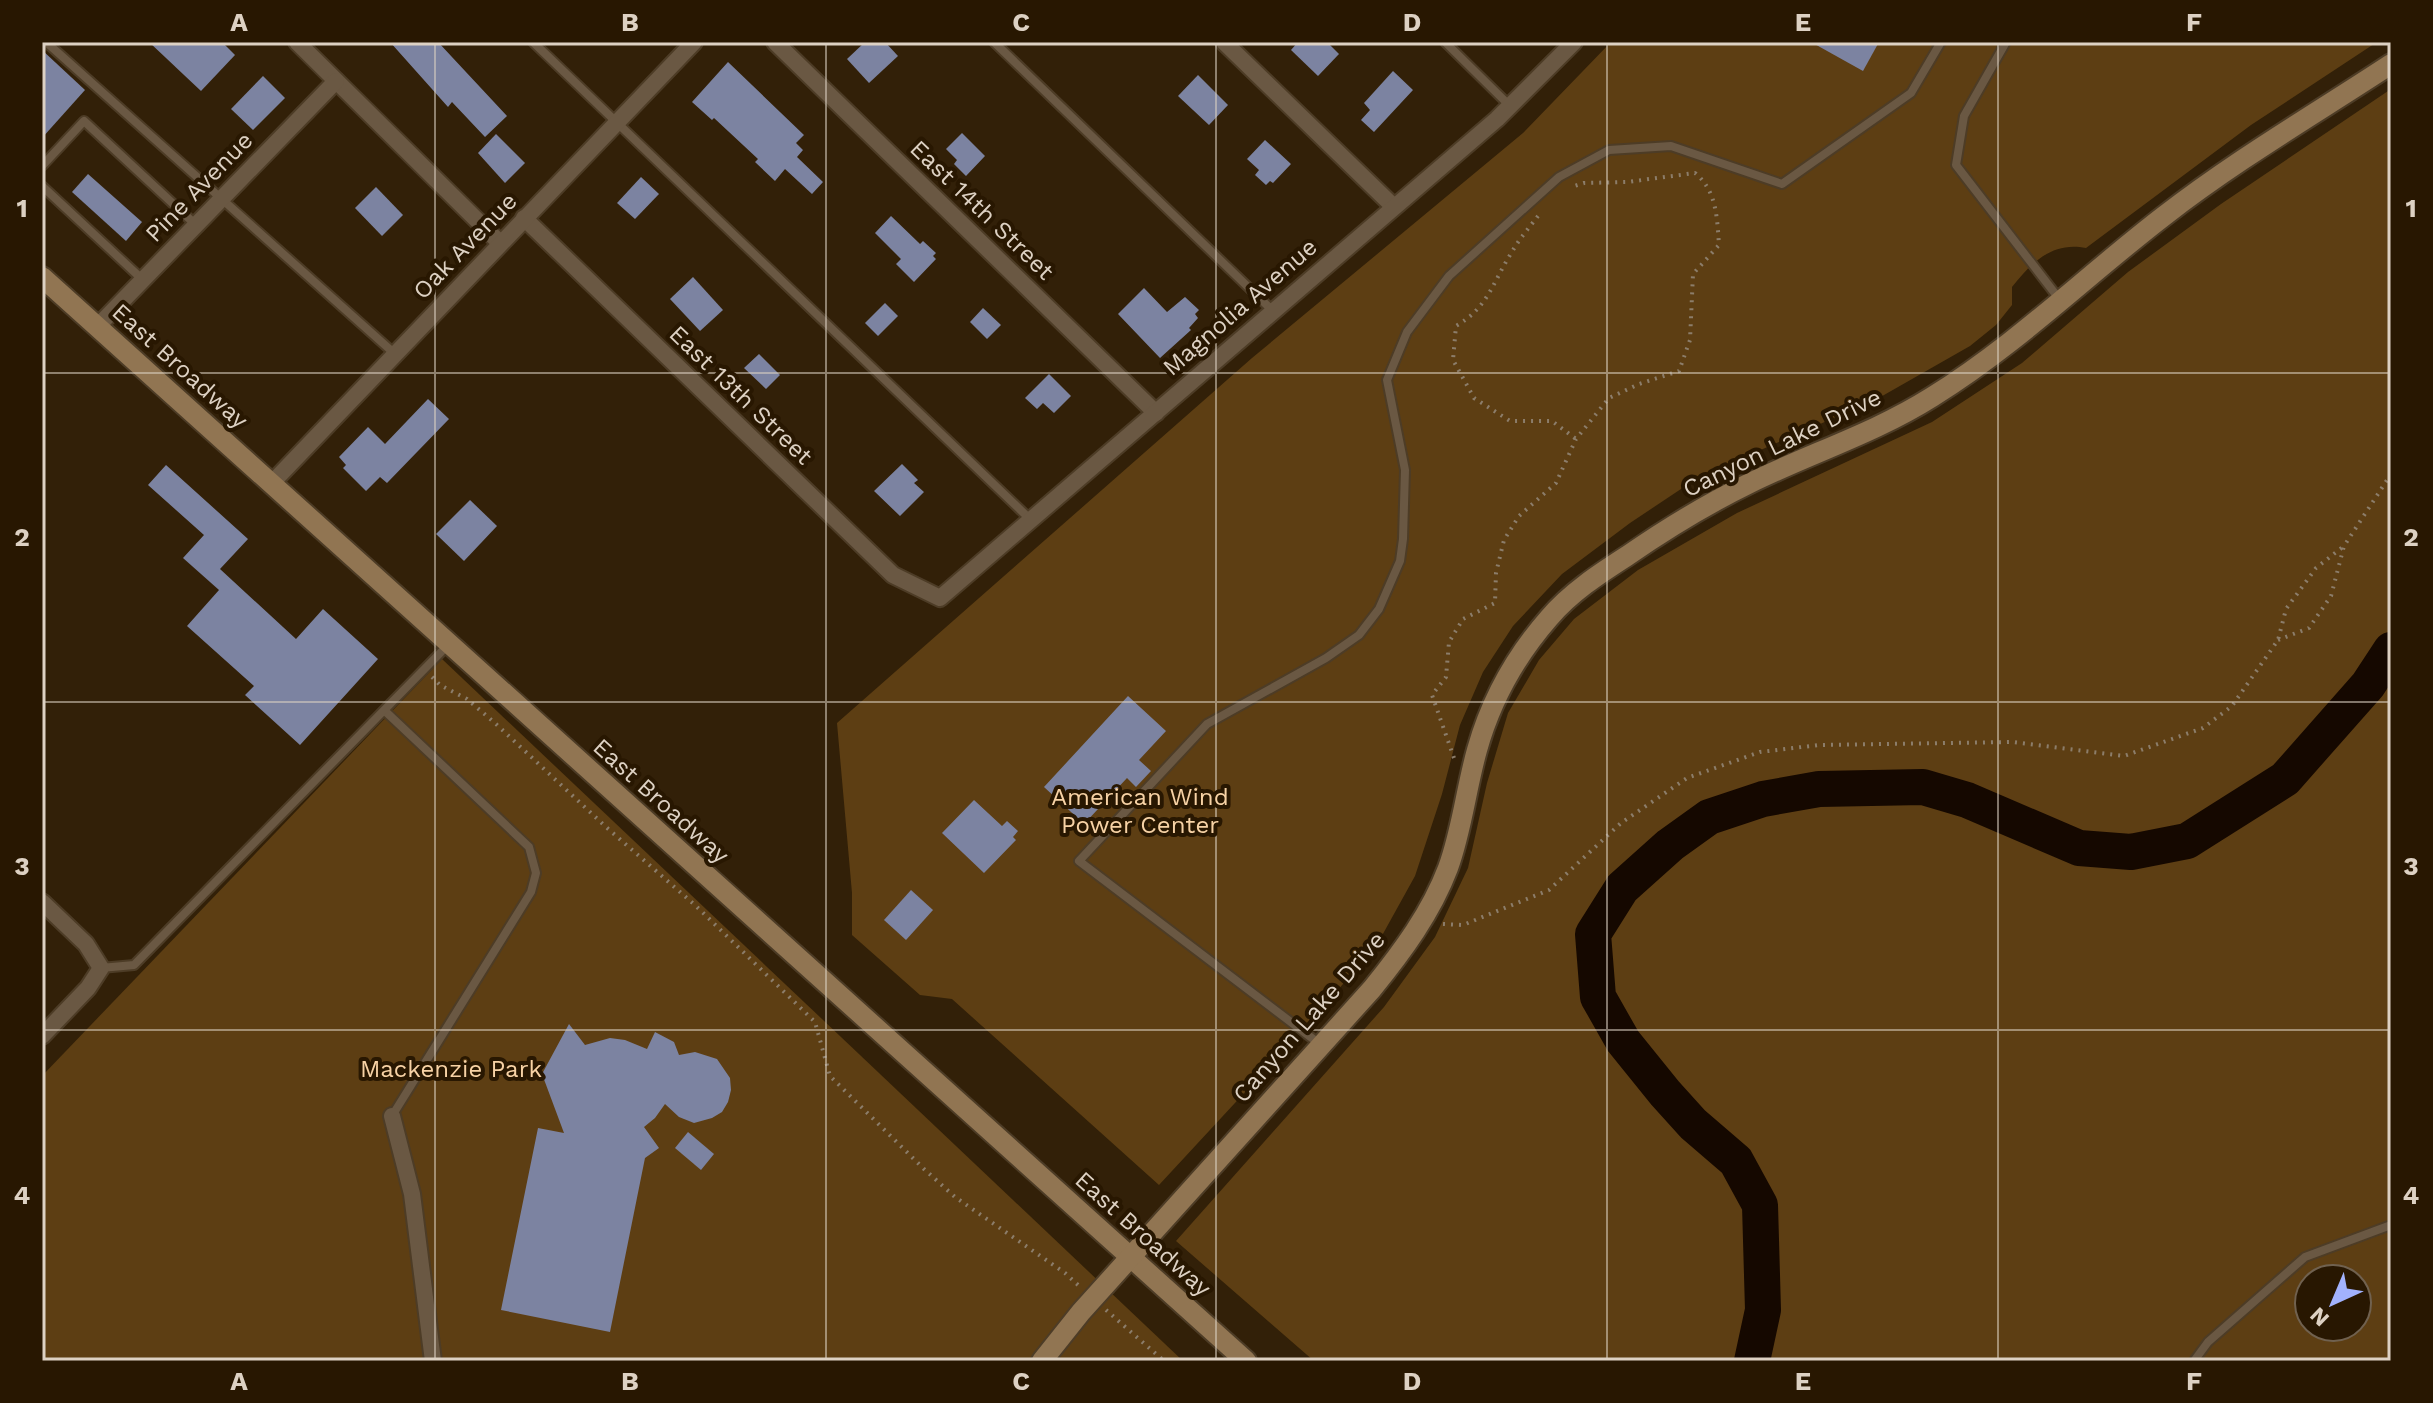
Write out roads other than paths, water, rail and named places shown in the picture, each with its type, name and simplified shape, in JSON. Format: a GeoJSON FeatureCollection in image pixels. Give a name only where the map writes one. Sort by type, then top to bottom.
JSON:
{"type":"FeatureCollection","features":[{"type":"Feature","properties":{"kind":"street"},"geometry":{"type":"LineString","coordinates":[[297,42],[500,243]]}},
{"type":"Feature","properties":{"kind":"street","name":"Oak Avenue"},"geometry":{"type":"LineString","coordinates":[[271,484],[694,42]]}},
{"type":"Feature","properties":{"kind":"street","name":"East 14th Street"},"geometry":{"type":"LineString","coordinates":[[775,42],[1156,413]]}},
{"type":"Feature","properties":{"kind":"street"},"geometry":{"type":"LineString","coordinates":[[1224,42],[1394,207]]}},
{"type":"Feature","properties":{"kind":"street","name":"Magnolia Avenue"},"geometry":{"type":"LineString","coordinates":[[932,596],[940,598],[1032,521],[1511,106],[1574,42]]}},
{"type":"Feature","properties":{"kind":"street","name":"Canyon Lake Drive"},"geometry":{"type":"LineString","coordinates":[[1042,1361],[1093,1298],[1322,1046],[1404,949],[1447,870],[1477,750],[1504,680],[1551,615],[1585,584],[1657,535],[1751,482],[1889,422],[1926,401],[2001,351],[2165,215],[2210,182],[2391,64]]}},
{"type":"Feature","properties":{"kind":"street","name":"Pine Avenue"},"geometry":{"type":"LineString","coordinates":[[97,327],[336,81]]}},
{"type":"Feature","properties":{"kind":"street","name":"East 13th Street"},"geometry":{"type":"LineString","coordinates":[[524,218],[893,575],[932,596]]}},
{"type":"Feature","properties":{"kind":"street","name":"East Broadway"},"geometry":{"type":"LineString","coordinates":[[42,277],[1246,1361]]}},
{"type":"Feature","properties":{"kind":"street"},"geometry":{"type":"LineString","coordinates":[[42,902],[86,944],[101,968],[88,988],[42,1036]]}},
{"type":"Feature","properties":{"kind":"street"},"geometry":{"type":"LineString","coordinates":[[392,1116],[412,1194],[433,1361]]}},
{"type":"Feature","properties":{"kind":"lane"},"geometry":{"type":"LineString","coordinates":[[46,42],[395,354]]}},
{"type":"Feature","properties":{"kind":"lane"},"geometry":{"type":"LineString","coordinates":[[533,42],[1032,521]]}},
{"type":"Feature","properties":{"kind":"lane"},"geometry":{"type":"LineString","coordinates":[[994,42],[1272,310]]}},
{"type":"Feature","properties":{"kind":"lane"},"geometry":{"type":"LineString","coordinates":[[1445,42],[1511,106]]}},
{"type":"Feature","properties":{"kind":"lane"},"geometry":{"type":"LineString","coordinates":[[1322,1046],[1079,861],[1207,724],[1326,658],[1359,635],[1375,616],[1400,561],[1403,539],[1405,470],[1387,380],[1407,332],[1449,276],[1559,177],[1609,150],[1671,146],[1782,184],[1911,93],[1941,42]]}},
{"type":"Feature","properties":{"kind":"lane"},"geometry":{"type":"LineString","coordinates":[[2006,42],[1964,116],[1956,165],[2061,301]]}},
{"type":"Feature","properties":{"kind":"lane"},"geometry":{"type":"LineString","coordinates":[[43,162],[84,121],[196,225]]}},
{"type":"Feature","properties":{"kind":"lane"},"geometry":{"type":"LineString","coordinates":[[42,186],[143,280]]}},
{"type":"Feature","properties":{"kind":"lane"},"geometry":{"type":"LineString","coordinates":[[101,968],[134,965],[449,644]]}},
{"type":"Feature","properties":{"kind":"lane"},"geometry":{"type":"LineString","coordinates":[[385,711],[529,847],[536,873],[531,892],[392,1116]]}},
{"type":"Feature","properties":{"kind":"lane"},"geometry":{"type":"LineString","coordinates":[[2194,1361],[2208,1342],[2305,1257],[2391,1225]]}},
{"type":"Feature","properties":{"kind":"waterway"},"geometry":{"type":"LineString","coordinates":[[1752,1361],[1763,1310],[1760,1205],[1736,1161],[1693,1124],[1665,1093],[1623,1041],[1598,997],[1593,934],[1622,888],[1670,845],[1709,817],[1763,799],[1819,789],[1923,787],[1967,800],[2079,848],[2131,852],[2187,841],[2285,779],[2368,685],[2391,650]]}},
{"type":"Feature","properties":{"kind":"park label","name":"American Wind Power Center"},"geometry":{"type":"Point","coordinates":[1140,811]}},
{"type":"Feature","properties":{"kind":"park label","name":"Mackenzie Park"},"geometry":{"type":"Point","coordinates":[451,1069]}}]}
